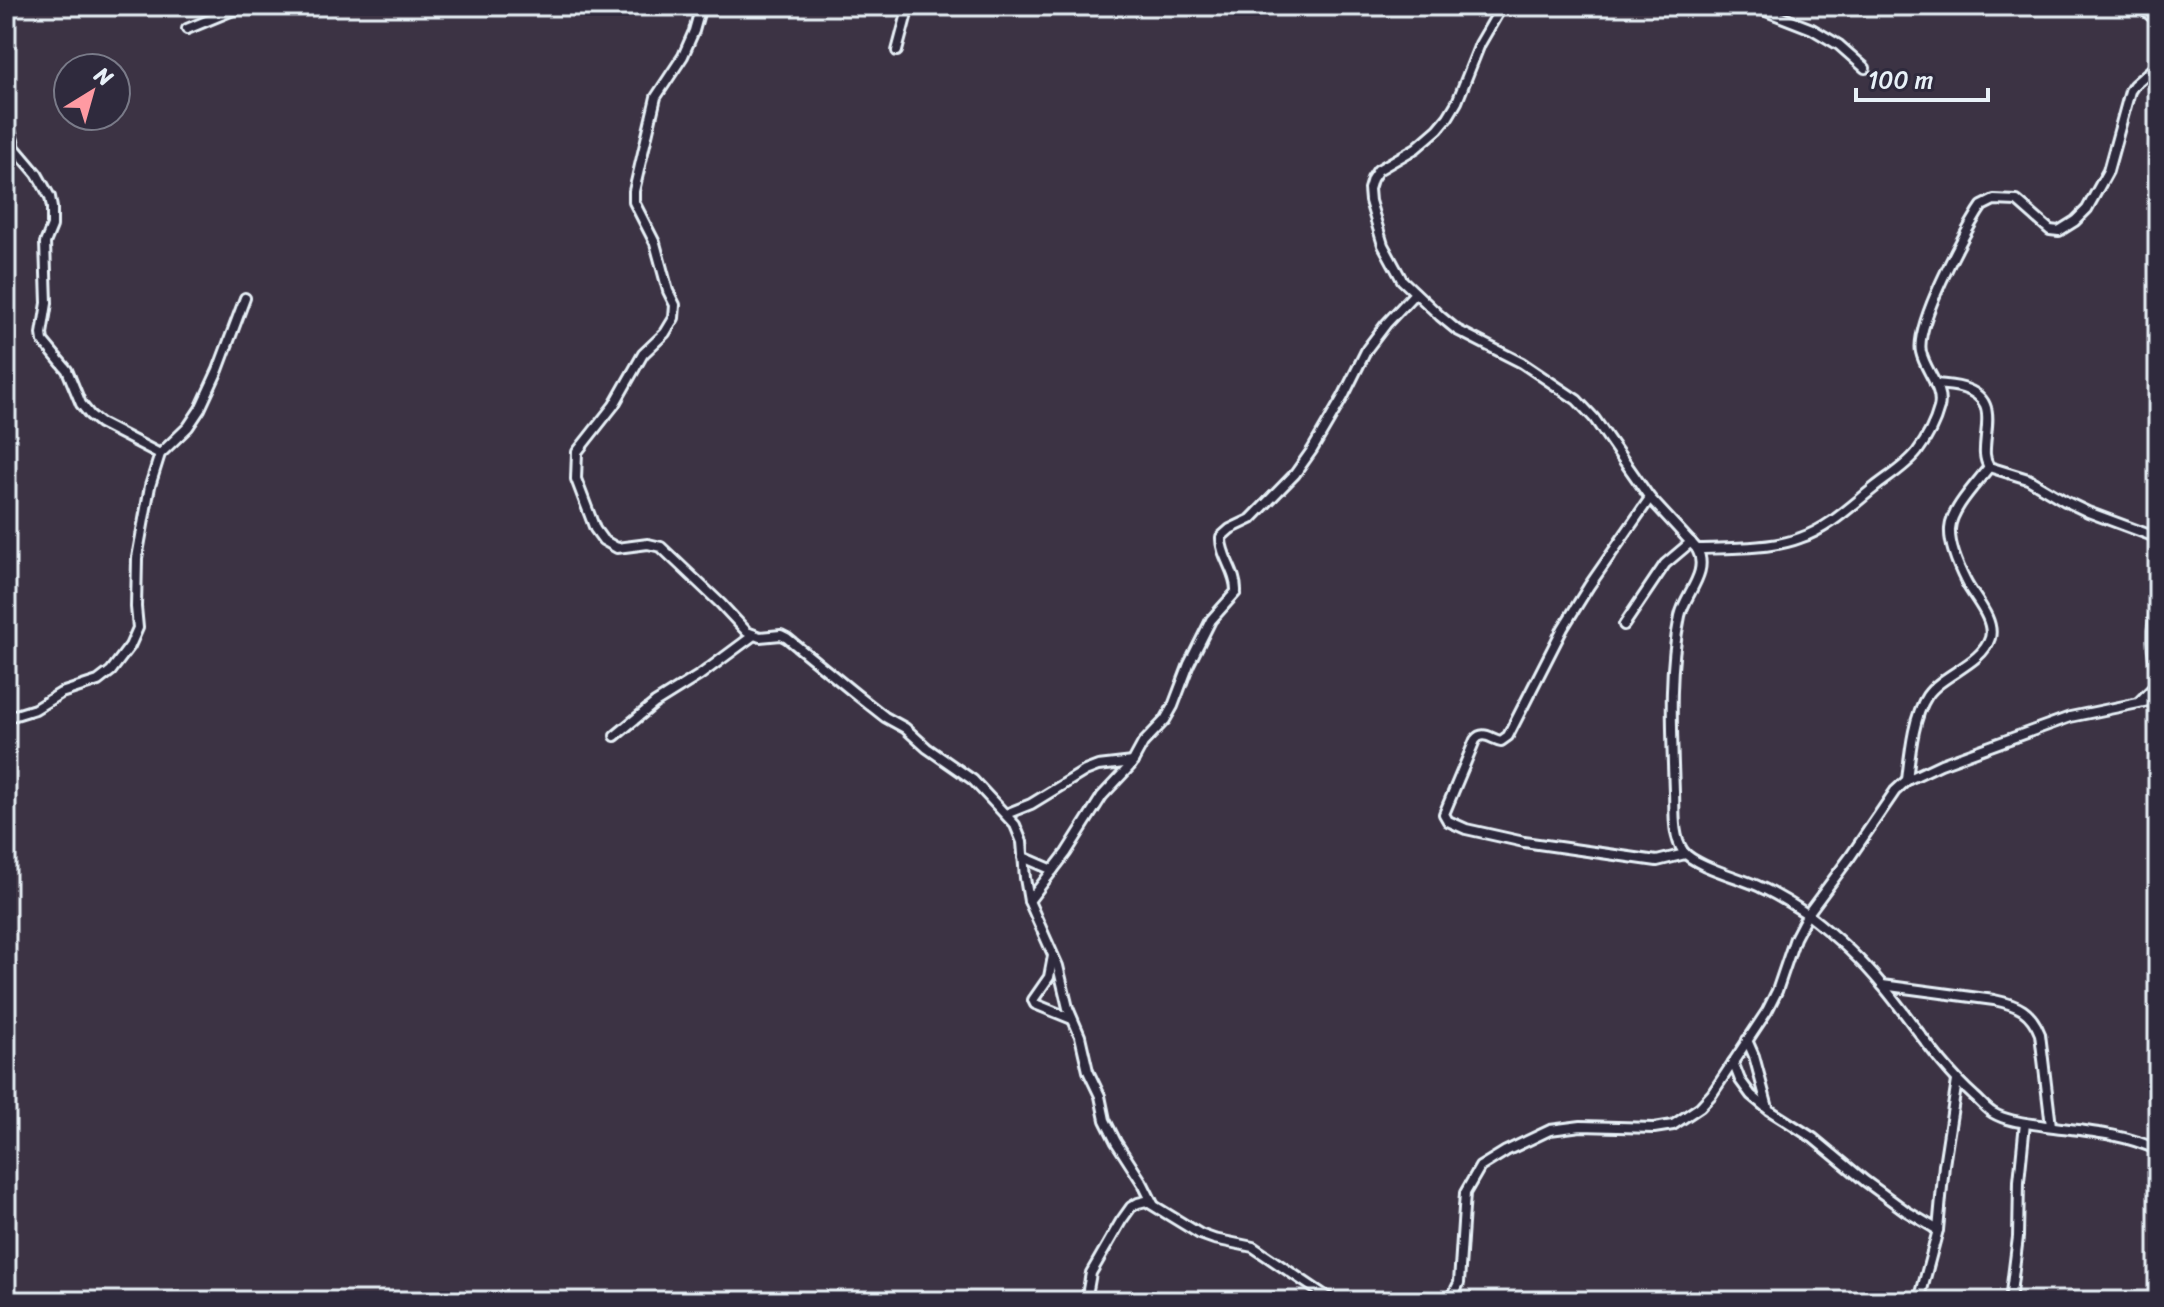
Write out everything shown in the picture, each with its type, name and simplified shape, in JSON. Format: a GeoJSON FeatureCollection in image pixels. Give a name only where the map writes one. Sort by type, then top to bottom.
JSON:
{"type":"FeatureCollection","features":[{"type":"Feature","properties":{"kind":"street"},"geometry":{"type":"LineString","coordinates":[[187,29],[243,6]]}},
{"type":"Feature","properties":{"kind":"street"},"geometry":{"type":"LineString","coordinates":[[701,6],[683,56],[656,97],[634,191],[634,202],[655,243],[675,305],[674,318],[665,333],[643,354],[614,405],[577,452],[576,479],[595,529],[603,540],[617,548],[648,544],[661,547],[747,632],[764,637],[781,635],[787,638],[866,703],[905,728],[927,748],[973,780],[1006,814],[1019,833],[1029,901],[1061,976],[1063,991],[1088,1071],[1100,1096],[1105,1120],[1153,1204]]}},
{"type":"Feature","properties":{"kind":"street"},"geometry":{"type":"LineString","coordinates":[[897,51],[909,6]]}},
{"type":"Feature","properties":{"kind":"street"},"geometry":{"type":"LineString","coordinates":[[1502,6],[1480,44],[1448,117],[1416,148],[1378,170],[1369,189],[1373,212],[1383,245],[1402,280],[1457,330],[1522,363],[1577,400],[1594,418],[1650,498],[1694,545],[1701,563],[1700,576],[1680,615],[1672,689],[1677,839],[1685,854],[1706,866],[1757,885],[1807,915],[1882,985],[1957,1081],[1993,1113],[2025,1123],[2108,1133],[2158,1150]]}},
{"type":"Feature","properties":{"kind":"street"},"geometry":{"type":"LineString","coordinates":[[1753,6],[1812,29],[1839,45],[1865,68]]}},
{"type":"Feature","properties":{"kind":"street"},"geometry":{"type":"LineString","coordinates":[[2138,6],[2158,21]]}},
{"type":"Feature","properties":{"kind":"street"},"geometry":{"type":"LineString","coordinates":[[1624,625],[1665,564],[1694,545],[1770,544],[1797,540],[1821,530],[1917,452],[1939,407],[1940,395],[1924,365],[1919,341],[1950,263],[1978,212],[1989,202],[2008,200],[2023,205],[2050,230],[2059,231],[2075,221],[2087,209],[2108,171],[2130,91],[2158,64]]}},
{"type":"Feature","properties":{"kind":"street"},"geometry":{"type":"LineString","coordinates":[[6,116],[15,148],[37,174],[50,197],[52,208],[52,226],[45,243],[47,303],[43,341],[67,370],[81,404],[90,415],[160,454]]}},
{"type":"Feature","properties":{"kind":"street"},"geometry":{"type":"LineString","coordinates":[[1029,901],[1102,796],[1133,762],[1143,743],[1158,730],[1173,706],[1211,620],[1236,592],[1236,582],[1223,551],[1221,537],[1251,519],[1295,474],[1343,397],[1367,349],[1415,293]]}},
{"type":"Feature","properties":{"kind":"street"},"geometry":{"type":"LineString","coordinates":[[6,718],[35,709],[61,693],[98,681],[111,671],[130,646],[138,628],[137,558],[150,486],[160,454],[188,427],[200,409],[245,298]]}},
{"type":"Feature","properties":{"kind":"street"},"geometry":{"type":"LineString","coordinates":[[1935,384],[1958,386],[1970,391],[1986,406],[1985,453],[1989,467]]}},
{"type":"Feature","properties":{"kind":"street"},"geometry":{"type":"LineString","coordinates":[[1989,467],[2028,479],[2088,512],[2158,538]]}},
{"type":"Feature","properties":{"kind":"street"},"geometry":{"type":"LineString","coordinates":[[1907,780],[1911,743],[1926,697],[1984,649],[1990,637],[1991,626],[1965,580],[1954,552],[1950,529],[1955,514],[1989,467]]}},
{"type":"Feature","properties":{"kind":"street"},"geometry":{"type":"LineString","coordinates":[[1650,498],[1589,586],[1508,736],[1501,741],[1483,734],[1475,740],[1444,814],[1448,821],[1466,829],[1524,842],[1657,861],[1685,854]]}},
{"type":"Feature","properties":{"kind":"street"},"geometry":{"type":"LineString","coordinates":[[2139,702],[2158,682],[2152,628],[2158,600]]}},
{"type":"Feature","properties":{"kind":"street"},"geometry":{"type":"LineString","coordinates":[[615,736],[655,703],[754,635]]}},
{"type":"Feature","properties":{"kind":"street"},"geometry":{"type":"LineString","coordinates":[[1450,1301],[1459,1283],[1465,1193],[1480,1167],[1550,1130],[1581,1126],[1654,1128],[1673,1125],[1700,1107],[1712,1094],[1767,1011],[1807,915],[1895,791],[1907,780],[1941,764],[2070,717],[2158,699]]}},
{"type":"Feature","properties":{"kind":"street"},"geometry":{"type":"LineString","coordinates":[[1006,814],[1031,804],[1085,771],[1098,766],[1133,762]]}},
{"type":"Feature","properties":{"kind":"street"},"geometry":{"type":"LineString","coordinates":[[1023,857],[1053,870]]}},
{"type":"Feature","properties":{"kind":"street"},"geometry":{"type":"LineString","coordinates":[[1053,955],[1049,977],[1033,1000],[1035,1004],[1072,1019]]}},
{"type":"Feature","properties":{"kind":"street"},"geometry":{"type":"LineString","coordinates":[[1882,985],[1994,1000],[2010,1003],[2025,1011],[2035,1021],[2040,1034],[2051,1126]]}},
{"type":"Feature","properties":{"kind":"street"},"geometry":{"type":"LineString","coordinates":[[1747,1040],[1769,1110]]}},
{"type":"Feature","properties":{"kind":"street"},"geometry":{"type":"LineString","coordinates":[[1733,1062],[1740,1080],[1751,1095],[1769,1110],[1813,1138],[1906,1211],[1938,1230]]}},
{"type":"Feature","properties":{"kind":"street"},"geometry":{"type":"LineString","coordinates":[[1919,1301],[1938,1230],[1957,1081]]}},
{"type":"Feature","properties":{"kind":"street"},"geometry":{"type":"LineString","coordinates":[[2010,1301],[2018,1237],[2019,1181],[2025,1123]]}},
{"type":"Feature","properties":{"kind":"street"},"geometry":{"type":"LineString","coordinates":[[1086,1301],[1091,1273],[1127,1212],[1144,1192],[1144,1186]]}},
{"type":"Feature","properties":{"kind":"street"},"geometry":{"type":"LineString","coordinates":[[1136,1204],[1146,1201],[1200,1234],[1253,1247],[1319,1298],[1333,1301]]}}]}
